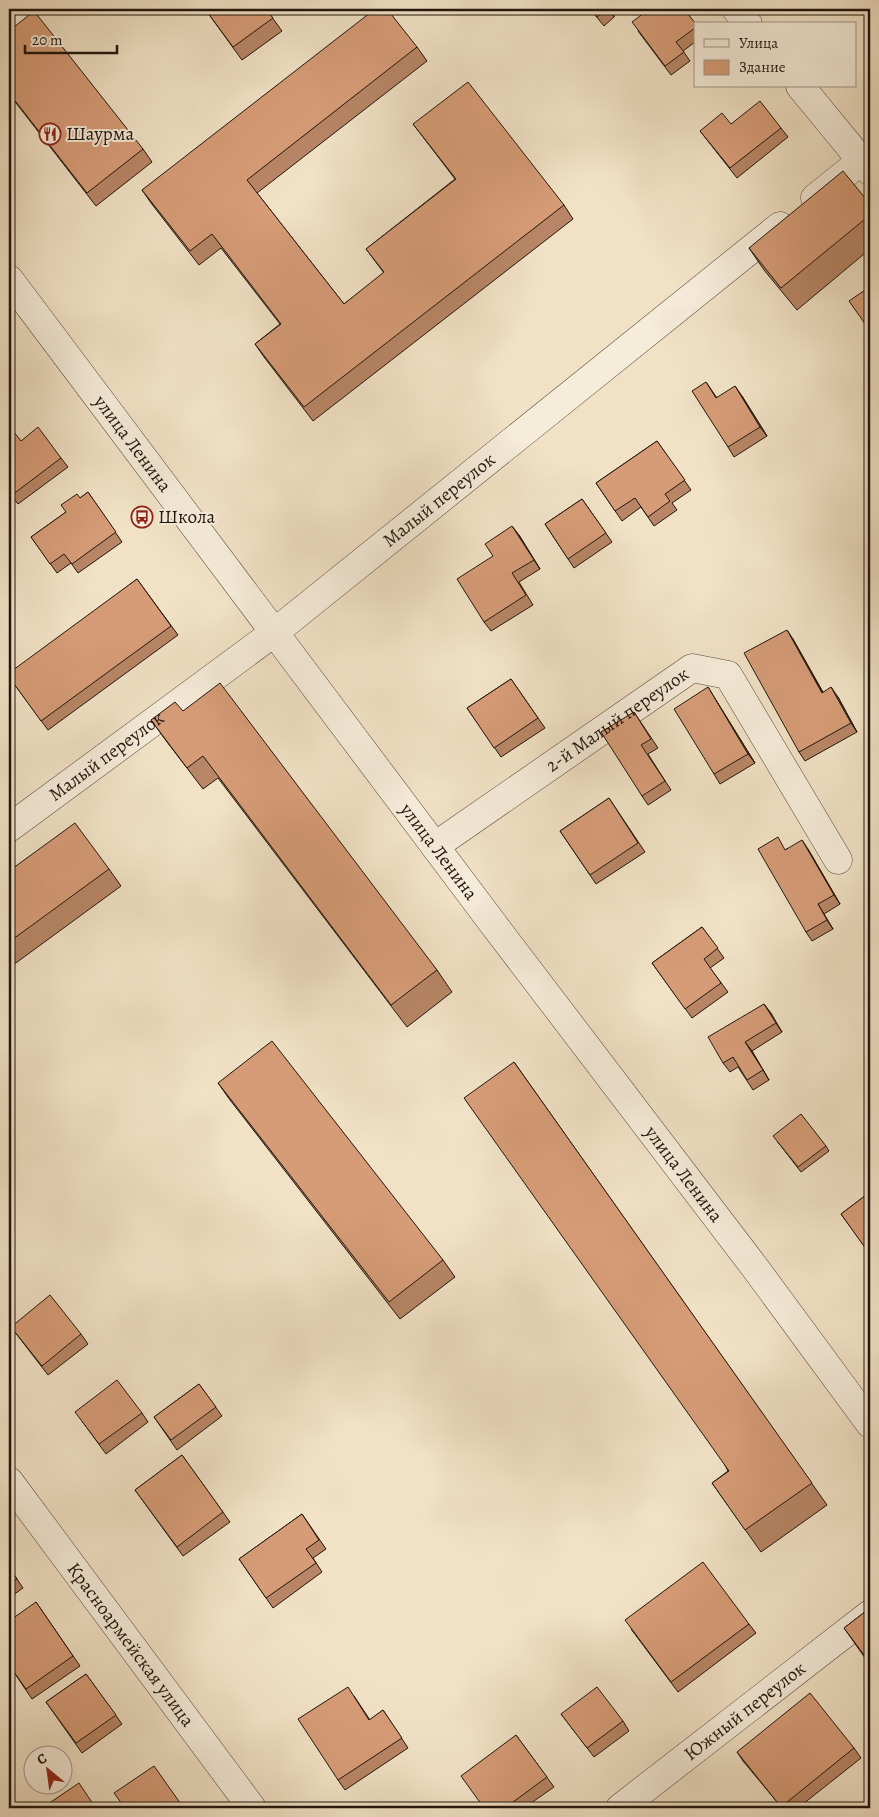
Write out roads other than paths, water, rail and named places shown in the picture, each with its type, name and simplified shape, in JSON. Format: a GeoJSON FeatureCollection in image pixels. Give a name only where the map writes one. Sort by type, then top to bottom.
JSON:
{"type":"FeatureCollection","features":[{"type":"Feature","properties":{"kind":"street"},"geometry":{"type":"LineString","coordinates":[[736,9],[746,22]]}},
{"type":"Feature","properties":{"kind":"street"},"geometry":{"type":"LineString","coordinates":[[802,88],[866,166]]}},
{"type":"Feature","properties":{"kind":"street","name":"Малый переулок"},"geometry":{"type":"LineString","coordinates":[[9,828],[275,632],[866,166]]}},
{"type":"Feature","properties":{"kind":"street","name":"улица Ленина"},"geometry":{"type":"LineString","coordinates":[[9,279],[756,1269],[870,1424]]}},
{"type":"Feature","properties":{"kind":"street","name":"2-й Малый переулок"},"geometry":{"type":"LineString","coordinates":[[435,846],[692,668],[728,675],[838,860]]}},
{"type":"Feature","properties":{"kind":"street","name":"Красноармейская улица"},"geometry":{"type":"LineString","coordinates":[[9,1482],[252,1808]]}},
{"type":"Feature","properties":{"kind":"street","name":"Южный переулок"},"geometry":{"type":"LineString","coordinates":[[620,1808],[870,1614]]}},
{"type":"Feature","properties":{"kind":"lane"},"geometry":{"type":"LineString","coordinates":[[9,23],[26,9]]}},
{"type":"Feature","properties":{"kind":"place","name":"Шаурма"},"geometry":{"type":"Point","coordinates":[50,134]}},
{"type":"Feature","properties":{"kind":"place","name":"Школа"},"geometry":{"type":"Point","coordinates":[142,517]}}]}
